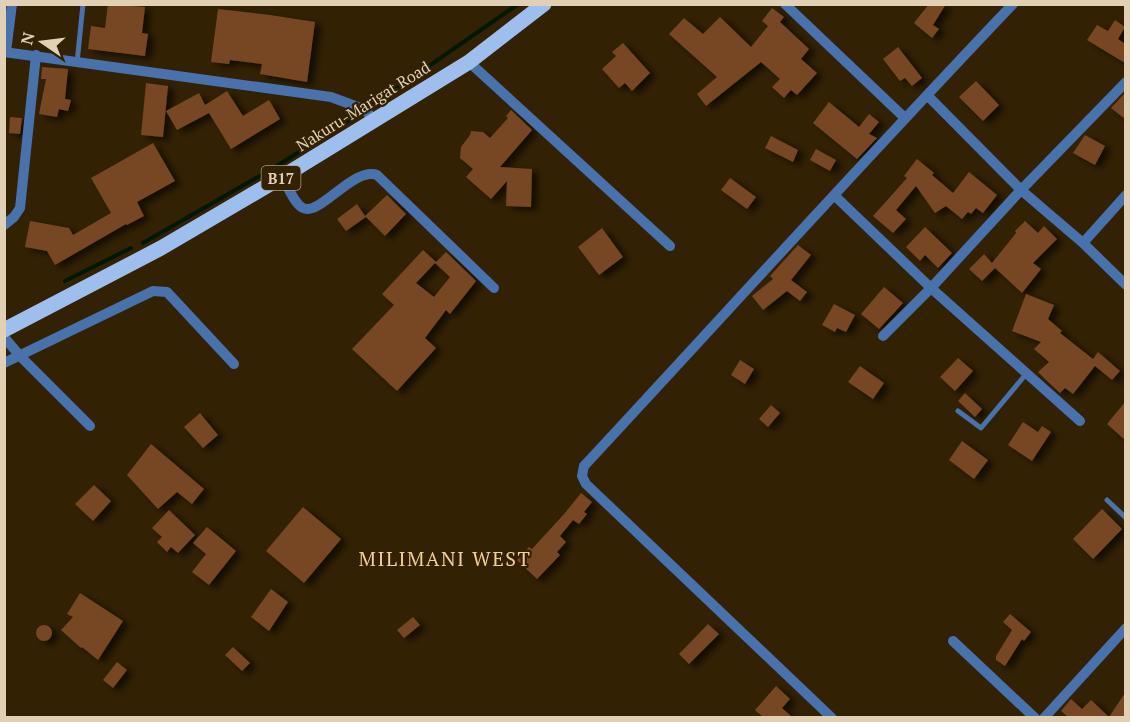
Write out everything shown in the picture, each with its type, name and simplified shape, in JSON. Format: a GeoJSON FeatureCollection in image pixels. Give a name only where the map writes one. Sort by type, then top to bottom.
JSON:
{"type":"FeatureCollection","features":[{"type":"Feature","properties":{"kind":"main road","name":"Nakuru-Marigat Road"},"geometry":{"type":"LineString","coordinates":[[4,330],[161,248],[282,177],[469,62],[543,4]]}},
{"type":"Feature","properties":{"kind":"street"},"geometry":{"type":"LineString","coordinates":[[12,4],[5,52],[331,97],[366,110],[373,121]]}},
{"type":"Feature","properties":{"kind":"street"},"geometry":{"type":"LineString","coordinates":[[785,4],[905,118]]}},
{"type":"Feature","properties":{"kind":"street"},"geometry":{"type":"LineString","coordinates":[[832,717],[586,484],[582,476],[584,466],[1013,4]]}},
{"type":"Feature","properties":{"kind":"street"},"geometry":{"type":"LineString","coordinates":[[4,225],[15,217],[20,208],[36,55]]}},
{"type":"Feature","properties":{"kind":"street"},"geometry":{"type":"LineString","coordinates":[[469,62],[670,246]]}},
{"type":"Feature","properties":{"kind":"street"},"geometry":{"type":"LineString","coordinates":[[883,336],[1125,82]]}},
{"type":"Feature","properties":{"kind":"street"},"geometry":{"type":"LineString","coordinates":[[927,95],[1021,190],[1083,243],[1125,285]]}},
{"type":"Feature","properties":{"kind":"street"},"geometry":{"type":"LineString","coordinates":[[282,177],[301,207],[307,210],[366,174],[377,175],[494,288]]}},
{"type":"Feature","properties":{"kind":"street"},"geometry":{"type":"LineString","coordinates":[[1083,243],[1125,195]]}},
{"type":"Feature","properties":{"kind":"street"},"geometry":{"type":"LineString","coordinates":[[835,196],[931,288],[1080,421]]}},
{"type":"Feature","properties":{"kind":"street"},"geometry":{"type":"LineString","coordinates":[[4,363],[153,291],[160,290],[167,292],[234,364]]}},
{"type":"Feature","properties":{"kind":"street"},"geometry":{"type":"LineString","coordinates":[[4,337],[90,426]]}},
{"type":"Feature","properties":{"kind":"street"},"geometry":{"type":"LineString","coordinates":[[1044,717],[1125,628]]}},
{"type":"Feature","properties":{"kind":"street"},"geometry":{"type":"LineString","coordinates":[[953,641],[1035,717]]}},
{"type":"Feature","properties":{"kind":"lane"},"geometry":{"type":"LineString","coordinates":[[77,63],[83,4]]}},
{"type":"Feature","properties":{"kind":"lane"},"geometry":{"type":"LineString","coordinates":[[958,411],[981,428],[1027,373]]}},
{"type":"Feature","properties":{"kind":"lane"},"geometry":{"type":"LineString","coordinates":[[1107,500],[1125,518]]}},
{"type":"Feature","properties":{"kind":"building"},"geometry":{"type":"Polygon","coordinates":[[[108,4],[145,7],[142,33],[148,34],[145,56],[88,49],[91,26],[105,28],[108,4]]]}},
{"type":"Feature","properties":{"kind":"building"},"geometry":{"type":"Polygon","coordinates":[[[929,4],[946,4],[933,25],[939,29],[932,38],[914,23],[929,4]]]}},
{"type":"Feature","properties":{"kind":"building"},"geometry":{"type":"Polygon","coordinates":[[[772,8],[784,17],[780,22],[809,49],[801,59],[817,73],[797,95],[791,90],[784,98],[772,87],[780,79],[761,62],[706,106],[697,94],[717,77],[669,34],[684,18],[703,34],[720,17],[751,47],[768,26],[762,21],[772,8]]]}},
{"type":"Feature","properties":{"kind":"building"},"geometry":{"type":"Polygon","coordinates":[[[218,9],[315,22],[307,82],[260,74],[262,64],[230,60],[229,64],[211,62],[218,9]]]}},
{"type":"Feature","properties":{"kind":"building"},"geometry":{"type":"Polygon","coordinates":[[[1115,20],[1125,27],[1118,39],[1125,44],[1125,63],[1087,40],[1097,25],[1108,31],[1115,20]]]}},
{"type":"Feature","properties":{"kind":"building"},"geometry":{"type":"Polygon","coordinates":[[[623,43],[650,73],[632,91],[625,83],[619,88],[602,69],[616,56],[612,52],[623,43]]]}},
{"type":"Feature","properties":{"kind":"building"},"geometry":{"type":"Polygon","coordinates":[[[898,47],[922,78],[912,86],[905,78],[900,81],[883,59],[898,47]]]}},
{"type":"Feature","properties":{"kind":"building"},"geometry":{"type":"Polygon","coordinates":[[[42,67],[68,69],[65,99],[71,100],[68,111],[59,109],[57,117],[39,114],[46,79],[41,79],[42,67]]]}},
{"type":"Feature","properties":{"kind":"building"},"geometry":{"type":"Polygon","coordinates":[[[976,81],[999,105],[983,121],[959,97],[976,81]]]}},
{"type":"Feature","properties":{"kind":"building"},"geometry":{"type":"Polygon","coordinates":[[[146,83],[168,86],[163,137],[141,135],[146,83]]]}},
{"type":"Feature","properties":{"kind":"building"},"geometry":{"type":"Polygon","coordinates":[[[227,91],[243,116],[269,100],[280,119],[231,149],[209,113],[177,130],[166,111],[199,93],[205,105],[227,91]]]}},
{"type":"Feature","properties":{"kind":"building"},"geometry":{"type":"Polygon","coordinates":[[[1125,93],[1125,119],[1111,108],[1125,93]]]}},
{"type":"Feature","properties":{"kind":"building"},"geometry":{"type":"Polygon","coordinates":[[[829,102],[859,127],[869,114],[879,122],[869,134],[877,138],[857,159],[813,123],[829,102]]]}},
{"type":"Feature","properties":{"kind":"building"},"geometry":{"type":"Polygon","coordinates":[[[511,110],[532,130],[500,167],[532,169],[531,207],[506,206],[507,181],[491,199],[466,177],[473,169],[460,158],[461,147],[471,131],[483,132],[490,138],[508,118],[506,116],[511,110]]]}},
{"type":"Feature","properties":{"kind":"building"},"geometry":{"type":"Polygon","coordinates":[[[10,117],[22,118],[20,134],[9,133],[10,117]]]}},
{"type":"Feature","properties":{"kind":"building"},"geometry":{"type":"Polygon","coordinates":[[[1085,135],[1105,146],[1095,165],[1073,153],[1085,135]]]}},
{"type":"Feature","properties":{"kind":"building"},"geometry":{"type":"Polygon","coordinates":[[[771,136],[798,150],[793,162],[765,148],[771,136]]]}},
{"type":"Feature","properties":{"kind":"building"},"geometry":{"type":"Polygon","coordinates":[[[153,143],[175,181],[137,202],[144,216],[55,265],[47,251],[25,247],[30,221],[69,228],[73,235],[111,213],[91,178],[153,143]]]}},
{"type":"Feature","properties":{"kind":"building"},"geometry":{"type":"Polygon","coordinates":[[[816,149],[836,160],[830,171],[810,160],[816,149]]]}},
{"type":"Feature","properties":{"kind":"building"},"geometry":{"type":"Polygon","coordinates":[[[917,159],[953,193],[969,172],[997,195],[983,213],[976,208],[962,219],[946,206],[935,213],[916,186],[896,210],[906,219],[893,233],[873,216],[907,178],[904,176],[917,159]]]}},
{"type":"Feature","properties":{"kind":"building"},"geometry":{"type":"Polygon","coordinates":[[[730,178],[756,197],[747,209],[721,190],[730,178]]]}},
{"type":"Feature","properties":{"kind":"building"},"geometry":{"type":"Polygon","coordinates":[[[387,195],[406,214],[385,236],[366,217],[346,231],[337,219],[357,204],[365,216],[387,195]]]}},
{"type":"Feature","properties":{"kind":"building"},"geometry":{"type":"Polygon","coordinates":[[[1025,221],[1038,233],[1044,226],[1057,239],[1033,263],[1041,269],[1022,293],[995,268],[982,281],[969,269],[984,254],[992,263],[1025,221]]]}},
{"type":"Feature","properties":{"kind":"building"},"geometry":{"type":"Polygon","coordinates":[[[925,227],[952,253],[938,268],[925,255],[920,261],[906,247],[925,227]]]}},
{"type":"Feature","properties":{"kind":"building"},"geometry":{"type":"Polygon","coordinates":[[[602,228],[623,257],[599,275],[578,247],[602,228]]]}},
{"type":"Feature","properties":{"kind":"building"},"geometry":{"type":"Polygon","coordinates":[[[798,245],[811,255],[791,280],[807,292],[800,301],[787,291],[763,310],[752,296],[773,279],[770,276],[798,245]]]}},
{"type":"Feature","properties":{"kind":"building"},"geometry":{"type":"Polygon","coordinates":[[[423,250],[436,262],[446,252],[476,281],[450,314],[446,310],[425,338],[436,348],[397,391],[352,349],[394,305],[382,294],[423,250]],[[435,263],[416,283],[434,297],[450,277],[435,263]]]}},
{"type":"Feature","properties":{"kind":"building"},"geometry":{"type":"Polygon","coordinates":[[[884,287],[903,303],[879,329],[861,314],[884,287]]]}},
{"type":"Feature","properties":{"kind":"building"},"geometry":{"type":"Polygon","coordinates":[[[1026,294],[1054,305],[1048,319],[1062,331],[1060,333],[1093,359],[1098,352],[1120,371],[1112,380],[1095,366],[1073,394],[1065,388],[1060,393],[1038,372],[1049,362],[1034,349],[1041,342],[1012,331],[1026,294]]]}},
{"type":"Feature","properties":{"kind":"building"},"geometry":{"type":"Polygon","coordinates":[[[834,304],[855,315],[846,332],[837,328],[835,332],[822,325],[834,304]]]}},
{"type":"Feature","properties":{"kind":"building"},"geometry":{"type":"Polygon","coordinates":[[[958,358],[973,371],[955,391],[940,377],[958,358]]]}},
{"type":"Feature","properties":{"kind":"building"},"geometry":{"type":"Polygon","coordinates":[[[740,360],[754,369],[745,384],[731,375],[740,360]]]}},
{"type":"Feature","properties":{"kind":"building"},"geometry":{"type":"Polygon","coordinates":[[[860,366],[884,383],[873,399],[848,382],[860,366]]]}},
{"type":"Feature","properties":{"kind":"building"},"geometry":{"type":"Polygon","coordinates":[[[965,393],[982,409],[975,417],[958,401],[965,393]]]}},
{"type":"Feature","properties":{"kind":"building"},"geometry":{"type":"Polygon","coordinates":[[[1125,402],[1125,440],[1107,424],[1125,402]]]}},
{"type":"Feature","properties":{"kind":"building"},"geometry":{"type":"Polygon","coordinates":[[[771,405],[780,413],[768,427],[759,419],[771,405]]]}},
{"type":"Feature","properties":{"kind":"building"},"geometry":{"type":"Polygon","coordinates":[[[200,413],[218,435],[203,448],[184,427],[200,413]]]}},
{"type":"Feature","properties":{"kind":"building"},"geometry":{"type":"Polygon","coordinates":[[[1023,422],[1038,432],[1042,426],[1051,432],[1032,461],[1008,445],[1023,422]]]}},
{"type":"Feature","properties":{"kind":"building"},"geometry":{"type":"Polygon","coordinates":[[[962,441],[988,460],[974,479],[949,460],[962,441]]]}},
{"type":"Feature","properties":{"kind":"building"},"geometry":{"type":"Polygon","coordinates":[[[151,444],[204,489],[192,504],[177,492],[158,509],[127,475],[151,444]]]}},
{"type":"Feature","properties":{"kind":"building"},"geometry":{"type":"Polygon","coordinates":[[[94,485],[111,501],[93,521],[75,504],[94,485]]]}},
{"type":"Feature","properties":{"kind":"building"},"geometry":{"type":"Polygon","coordinates":[[[581,493],[592,502],[584,512],[587,514],[579,524],[573,520],[560,536],[566,542],[557,552],[560,555],[537,579],[517,560],[529,547],[532,549],[581,493]]]}},
{"type":"Feature","properties":{"kind":"building"},"geometry":{"type":"Polygon","coordinates":[[[303,507],[341,539],[304,583],[266,551],[303,507]]]}},
{"type":"Feature","properties":{"kind":"building"},"geometry":{"type":"Polygon","coordinates":[[[1102,509],[1122,529],[1093,559],[1073,539],[1102,509]]]}},
{"type":"Feature","properties":{"kind":"building"},"geometry":{"type":"Polygon","coordinates":[[[169,510],[195,535],[178,553],[171,547],[167,552],[157,542],[162,537],[152,528],[169,510]]]}},
{"type":"Feature","properties":{"kind":"building"},"geometry":{"type":"Polygon","coordinates":[[[207,527],[236,551],[209,585],[192,572],[206,554],[193,543],[207,527]]]}},
{"type":"Feature","properties":{"kind":"building"},"geometry":{"type":"Polygon","coordinates":[[[271,589],[288,602],[269,631],[251,617],[271,589]]]}},
{"type":"Feature","properties":{"kind":"building"},"geometry":{"type":"Polygon","coordinates":[[[80,593],[123,621],[98,660],[61,630],[73,617],[67,614],[80,593]]]}},
{"type":"Feature","properties":{"kind":"building"},"geometry":{"type":"Polygon","coordinates":[[[1010,614],[1031,632],[1024,641],[1022,639],[1005,666],[996,660],[996,656],[1012,630],[1003,622],[1010,614]]]}},
{"type":"Feature","properties":{"kind":"building"},"geometry":{"type":"Polygon","coordinates":[[[413,617],[420,625],[404,638],[397,630],[413,617]]]}},
{"type":"Feature","properties":{"kind":"building"},"geometry":{"type":"Polygon","coordinates":[[[708,624],[719,634],[689,664],[679,654],[708,624]]]}},
{"type":"Feature","properties":{"kind":"building"},"geometry":{"type":"Polygon","coordinates":[[[44,625],[52,633],[44,641],[36,633],[44,625]]]}},
{"type":"Feature","properties":{"kind":"building"},"geometry":{"type":"Polygon","coordinates":[[[233,647],[250,663],[242,671],[225,655],[233,647]]]}},
{"type":"Feature","properties":{"kind":"building"},"geometry":{"type":"Polygon","coordinates":[[[117,662],[127,670],[113,688],[103,680],[117,662]]]}},
{"type":"Feature","properties":{"kind":"building"},"geometry":{"type":"Polygon","coordinates":[[[776,686],[790,699],[782,708],[792,717],[763,717],[755,710],[776,686]]]}},
{"type":"Feature","properties":{"kind":"building"},"geometry":{"type":"Polygon","coordinates":[[[1125,693],[1125,717],[1109,717],[1125,693]]]}},
{"type":"Feature","properties":{"kind":"building"},"geometry":{"type":"Polygon","coordinates":[[[1071,699],[1082,709],[1091,700],[1109,717],[1068,717],[1061,711],[1071,699]]]}},
{"type":"Feature","properties":{"kind":"waterway"},"geometry":{"type":"LineString","coordinates":[[373,105],[518,4]]}},
{"type":"Feature","properties":{"kind":"waterway"},"geometry":{"type":"LineString","coordinates":[[143,243],[277,166],[362,112]]}},
{"type":"Feature","properties":{"kind":"waterway"},"geometry":{"type":"LineString","coordinates":[[65,281],[131,248]]}},
{"type":"Feature","properties":{"kind":"district","name":"MILIMANI WEST"},"geometry":{"type":"Point","coordinates":[445,558]}}]}
